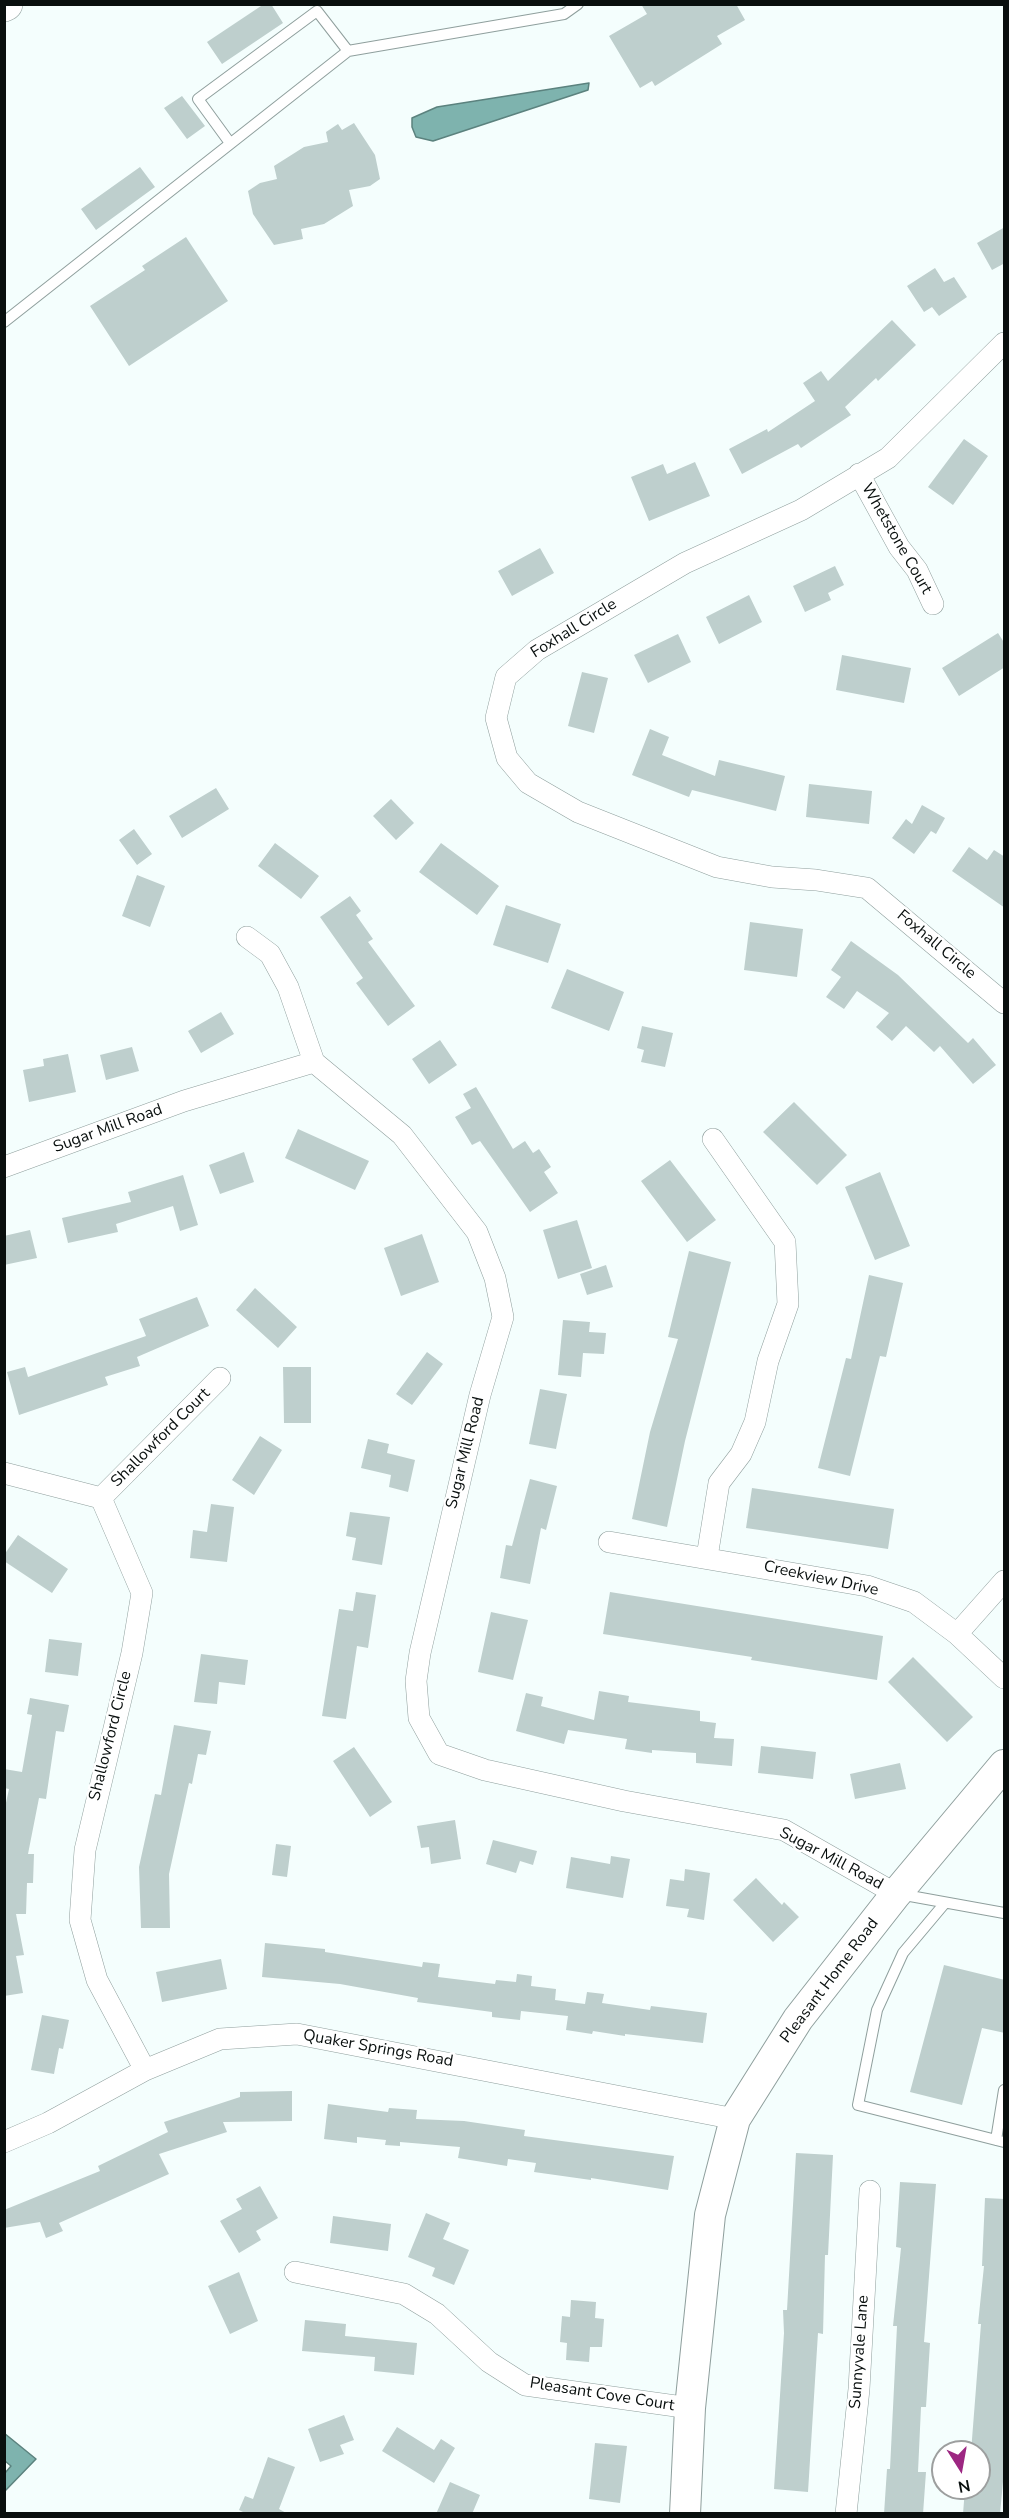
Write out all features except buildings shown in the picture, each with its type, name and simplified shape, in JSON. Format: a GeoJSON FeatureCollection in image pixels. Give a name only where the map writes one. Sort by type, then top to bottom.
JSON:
{"type":"FeatureCollection","features":[{"type":"Feature","properties":{"kind":"main road","name":"Pleasant Home Road"},"geometry":{"type":"LineString","coordinates":[[685,2514],[690,2409],[710,2215],[735,2119],[798,2019],[896,1894],[1005,1765]]}},
{"type":"Feature","properties":{"kind":"street","name":"Foxhall Circle"},"geometry":{"type":"LineString","coordinates":[[1005,343],[967,377],[911,438],[888,458],[801,510],[685,563],[537,650],[506,677],[496,718],[507,758],[528,783],[578,812],[717,867],[772,877],[816,880],[867,888],[1005,1003]]}},
{"type":"Feature","properties":{"kind":"street","name":"Whetstone Court"},"geometry":{"type":"LineString","coordinates":[[859,474],[900,547],[917,570],[933,604]]}},
{"type":"Feature","properties":{"kind":"street"},"geometry":{"type":"LineString","coordinates":[[247,937],[270,954],[288,987],[314,1062]]}},
{"type":"Feature","properties":{"kind":"street","name":"Sugar Mill Road"},"geometry":{"type":"LineString","coordinates":[[4,1167],[184,1101],[314,1062],[402,1135],[477,1232],[495,1278],[503,1317],[480,1395],[420,1653],[416,1681],[419,1718],[439,1754],[485,1770],[624,1801],[784,1830],[896,1894]]}},
{"type":"Feature","properties":{"kind":"street"},"geometry":{"type":"LineString","coordinates":[[707,1557],[719,1483],[741,1454],[755,1422],[768,1361],[788,1304],[785,1242],[713,1139]]}},
{"type":"Feature","properties":{"kind":"street","name":"Shallowford Court"},"geometry":{"type":"LineString","coordinates":[[102,1498],[220,1378]]}},
{"type":"Feature","properties":{"kind":"street"},"geometry":{"type":"LineString","coordinates":[[4,1473],[102,1498]]}},
{"type":"Feature","properties":{"kind":"street","name":"Shallowford Circle"},"geometry":{"type":"LineString","coordinates":[[102,1498],[142,1593],[132,1653],[85,1850],[80,1920],[97,1980],[145,2070]]}},
{"type":"Feature","properties":{"kind":"street","name":"Creekview Drive"},"geometry":{"type":"LineString","coordinates":[[609,1542],[867,1586],[914,1602],[957,1634],[1005,1678]]}},
{"type":"Feature","properties":{"kind":"street"},"geometry":{"type":"LineString","coordinates":[[957,1634],[1005,1581]]}},
{"type":"Feature","properties":{"kind":"street","name":"Quaker Springs Road"},"geometry":{"type":"LineString","coordinates":[[4,2142],[48,2123],[145,2070],[220,2039],[297,2034],[735,2119]]}},
{"type":"Feature","properties":{"kind":"street","name":"Sunnyvale Lane"},"geometry":{"type":"LineString","coordinates":[[846,2514],[859,2390],[870,2191]]}},
{"type":"Feature","properties":{"kind":"street","name":"Pleasant Cove Court"},"geometry":{"type":"LineString","coordinates":[[295,2272],[404,2294],[437,2314],[489,2362],[525,2385],[690,2409]]}},
{"type":"Feature","properties":{"kind":"lane"},"geometry":{"type":"LineString","coordinates":[[4,321],[348,51],[564,14],[578,4]]}},
{"type":"Feature","properties":{"kind":"lane"},"geometry":{"type":"LineString","coordinates":[[230,143],[198,99],[317,11],[348,51]]}},
{"type":"Feature","properties":{"kind":"lane"},"geometry":{"type":"LineString","coordinates":[[896,1894],[1005,1913]]}},
{"type":"Feature","properties":{"kind":"lane"},"geometry":{"type":"LineString","coordinates":[[945,1903],[903,1953],[877,2010],[858,2105],[1000,2141],[1005,2090]]}},
{"type":"Feature","properties":{"kind":"water"},"geometry":{"type":"Polygon","coordinates":[[[589,83],[588,90],[433,141],[416,137],[412,127],[412,118],[437,107],[589,83]]]}},
{"type":"Feature","properties":{"kind":"water"},"geometry":{"type":"Polygon","coordinates":[[[4,2433],[36,2459],[5,2491],[5,2473],[11,2466],[5,2461],[4,2433]]]}}]}
